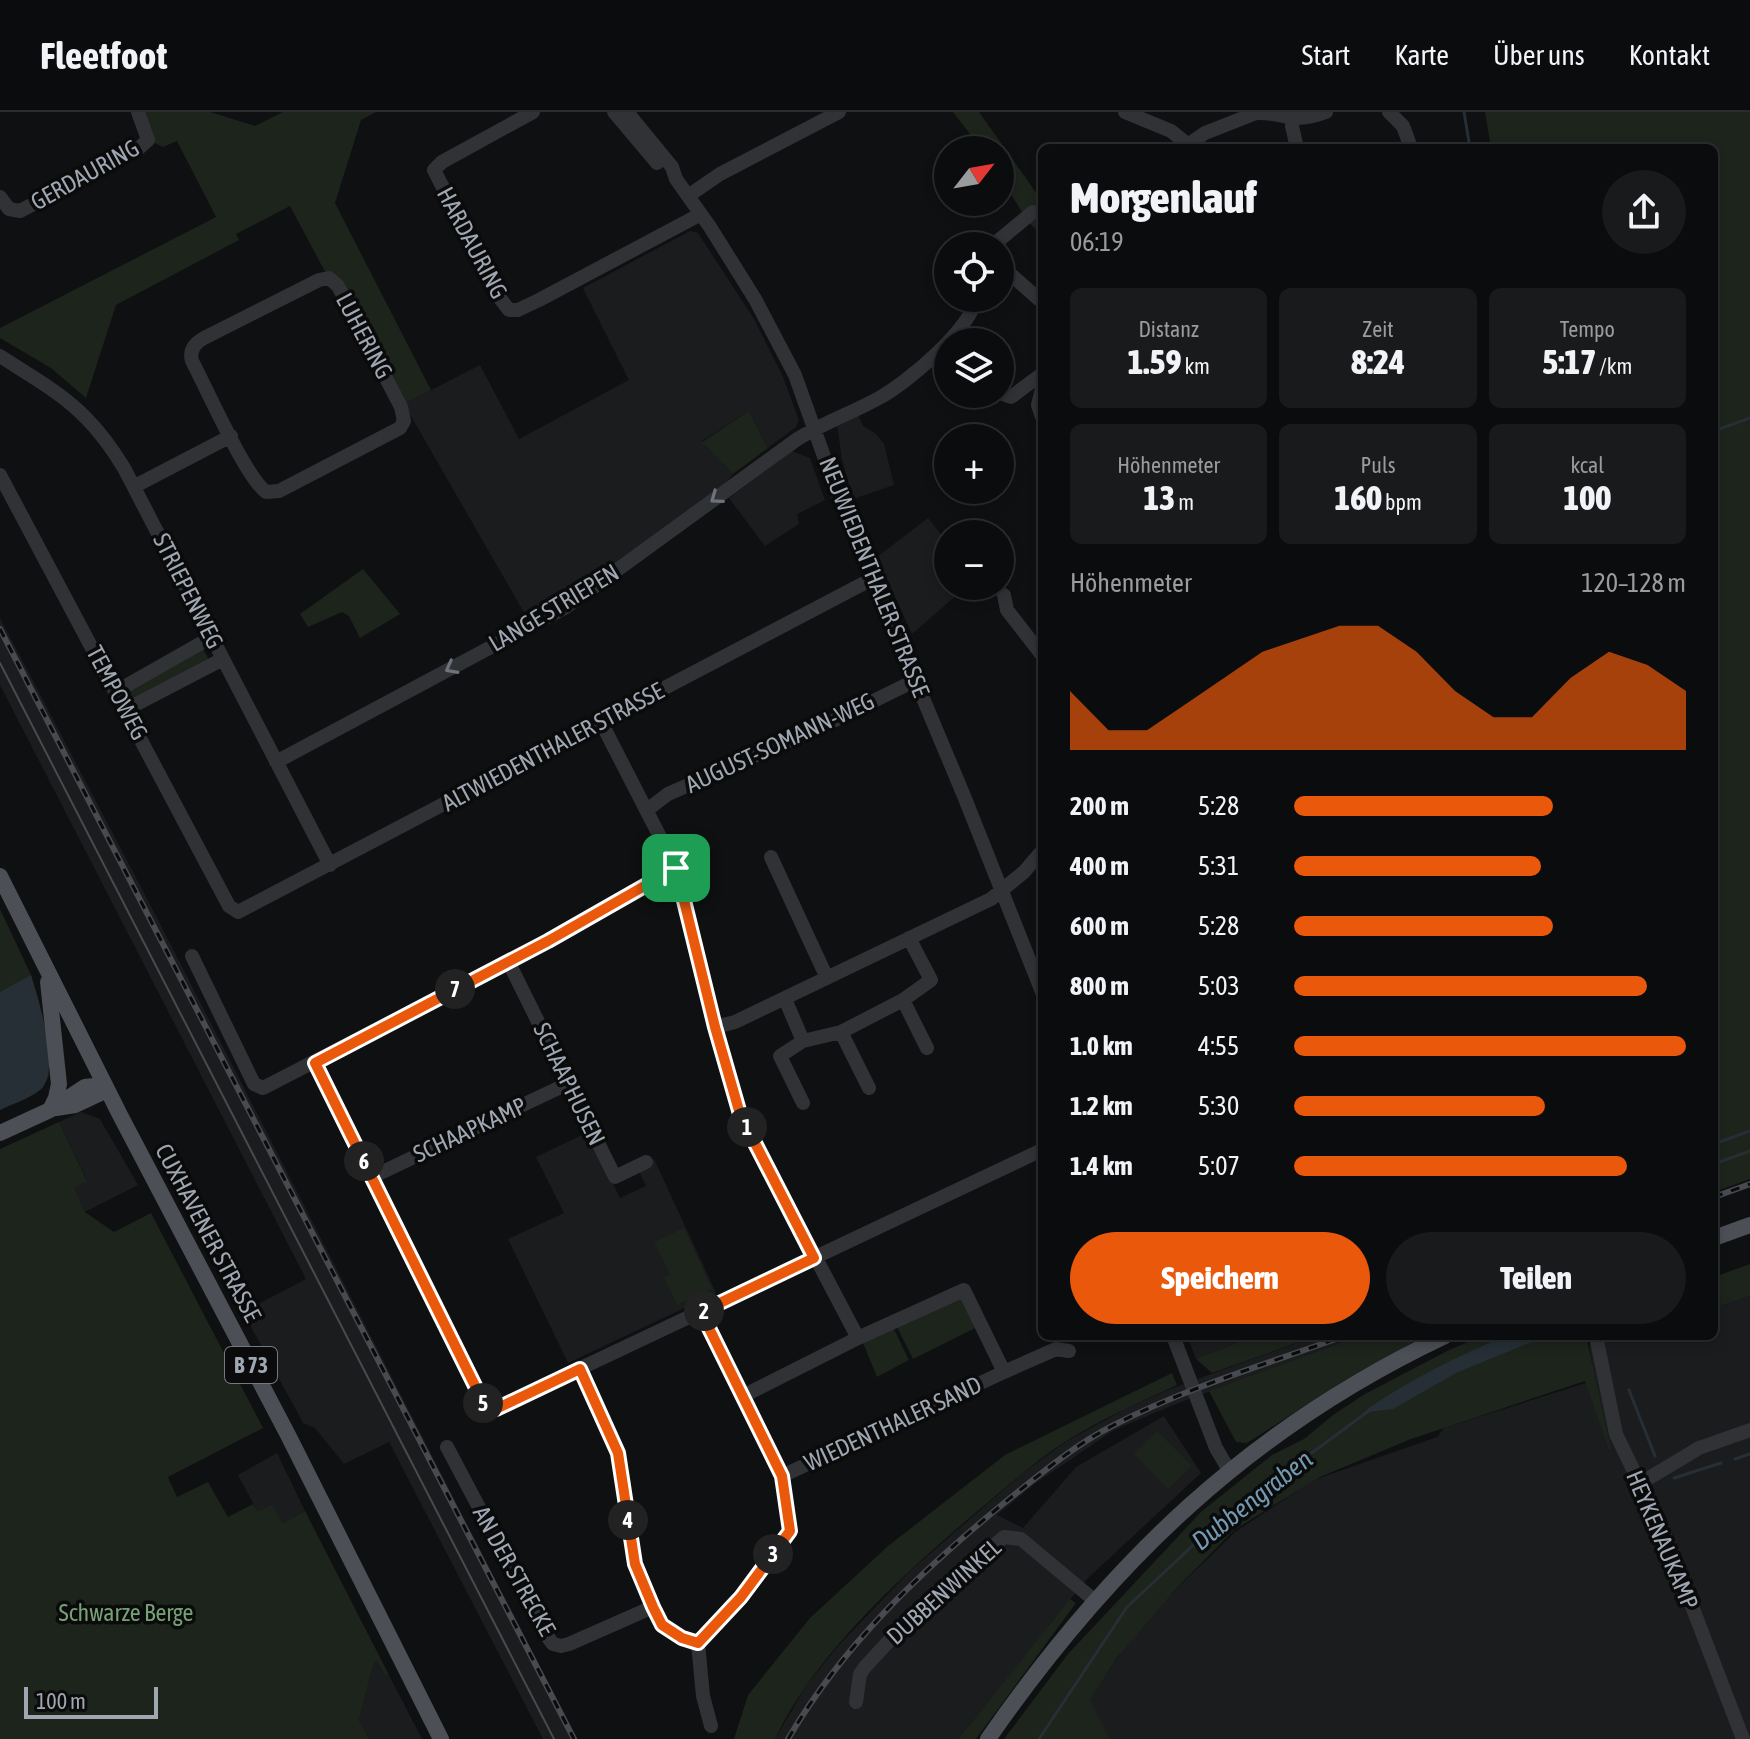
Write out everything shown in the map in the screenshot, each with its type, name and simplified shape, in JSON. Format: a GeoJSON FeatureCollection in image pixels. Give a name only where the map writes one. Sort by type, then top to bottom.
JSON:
{"type":"FeatureCollection","features":[{"type":"Feature","properties":{"kind":"main road","name":"CUXHAVENER STRASSE"},"geometry":{"type":"LineString","coordinates":[[0,876],[441,1739]]}},
{"type":"Feature","properties":{"kind":"main road"},"geometry":{"type":"LineString","coordinates":[[45,966],[59,1084],[50,1110]]}},
{"type":"Feature","properties":{"kind":"main road"},"geometry":{"type":"LineString","coordinates":[[0,1133],[50,1110],[88,1086],[107,1090]]}},
{"type":"Feature","properties":{"kind":"main road"},"geometry":{"type":"LineString","coordinates":[[1718,1237],[1750,1225]]}},
{"type":"Feature","properties":{"kind":"main road"},"geometry":{"type":"LineString","coordinates":[[988,1739],[1094,1600],[1169,1523],[1230,1472],[1344,1389],[1437,1340]]}},
{"type":"Feature","properties":{"kind":"street","name":"GERDAURING"},"geometry":{"type":"LineString","coordinates":[[0,197],[9,209],[20,211],[139,148],[148,140],[138,112]]}},
{"type":"Feature","properties":{"kind":"street","name":"HARDAURING"},"geometry":{"type":"LineString","coordinates":[[533,112],[442,162],[434,170],[499,297],[509,310],[518,310],[539,300],[701,214]]}},
{"type":"Feature","properties":{"kind":"street","name":"NEUWIEDENTHALER STRASSE"},"geometry":{"type":"LineString","coordinates":[[614,112],[666,173],[676,179]]}},
{"type":"Feature","properties":{"kind":"street","name":"NEUWIEDENTHALER STRASSE"},"geometry":{"type":"LineString","coordinates":[[627,112],[672,167],[676,179],[775,334],[795,375],[837,493],[1038,982]]}},
{"type":"Feature","properties":{"kind":"street"},"geometry":{"type":"LineString","coordinates":[[1125,112],[1171,131],[1187,144]]}},
{"type":"Feature","properties":{"kind":"street"},"geometry":{"type":"LineString","coordinates":[[1192,144],[1205,133],[1244,115],[1265,112],[1307,118],[1326,112]]}},
{"type":"Feature","properties":{"kind":"street"},"geometry":{"type":"LineString","coordinates":[[1389,112],[1403,126],[1410,144]]}},
{"type":"Feature","properties":{"kind":"street"},"geometry":{"type":"LineString","coordinates":[[688,196],[720,174],[829,114]]}},
{"type":"Feature","properties":{"kind":"street"},"geometry":{"type":"LineString","coordinates":[[1293,118],[1296,144]]}},
{"type":"Feature","properties":{"kind":"street"},"geometry":{"type":"LineString","coordinates":[[1009,232],[1033,212]]}},
{"type":"Feature","properties":{"kind":"street"},"geometry":{"type":"LineString","coordinates":[[1014,277],[1038,298]]}},
{"type":"Feature","properties":{"kind":"street","name":"LUHERING"},"geometry":{"type":"LineString","coordinates":[[332,279],[401,407],[403,425],[270,494],[258,486],[231,436],[192,361],[193,347],[319,280],[332,279]]}},
{"type":"Feature","properties":{"kind":"street","name":"STRIEPENWEG"},"geometry":{"type":"LineString","coordinates":[[0,356],[88,419],[135,486],[330,865]]}},
{"type":"Feature","properties":{"kind":"street","name":"LANGE STRIEPEN"},"geometry":{"type":"LineString","coordinates":[[276,762],[566,607],[779,452],[815,428],[882,397],[934,357]]}},
{"type":"Feature","properties":{"kind":"street"},"geometry":{"type":"LineString","coordinates":[[1014,395],[1038,377]]}},
{"type":"Feature","properties":{"kind":"street"},"geometry":{"type":"LineString","coordinates":[[135,486],[231,436]]}},
{"type":"Feature","properties":{"kind":"street","name":"TEMPOWEG"},"geometry":{"type":"LineString","coordinates":[[0,475],[233,911]]}},
{"type":"Feature","properties":{"kind":"street","name":"ALTWIEDENTHALER STRASSE"},"geometry":{"type":"LineString","coordinates":[[233,911],[246,910],[872,579]]}},
{"type":"Feature","properties":{"kind":"street"},"geometry":{"type":"LineString","coordinates":[[1005,600],[1007,610],[1038,650]]}},
{"type":"Feature","properties":{"kind":"street"},"geometry":{"type":"LineString","coordinates":[[115,692],[212,637]]}},
{"type":"Feature","properties":{"kind":"street"},"geometry":{"type":"LineString","coordinates":[[125,710],[223,659]]}},
{"type":"Feature","properties":{"kind":"street","name":"AUGUST-SOMANN-WEG"},"geometry":{"type":"LineString","coordinates":[[647,810],[668,794],[825,725],[916,680]]}},
{"type":"Feature","properties":{"kind":"street"},"geometry":{"type":"LineString","coordinates":[[601,722],[676,868],[740,1114],[858,1338]]}},
{"type":"Feature","properties":{"kind":"street"},"geometry":{"type":"LineString","coordinates":[[715,1027],[735,1022],[785,999],[1003,891],[1038,855]]}},
{"type":"Feature","properties":{"kind":"street"},"geometry":{"type":"LineString","coordinates":[[771,857],[827,978]]}},
{"type":"Feature","properties":{"kind":"street"},"geometry":{"type":"LineString","coordinates":[[192,956],[254,1084],[267,1087],[508,961],[676,868]]}},
{"type":"Feature","properties":{"kind":"street"},"geometry":{"type":"LineString","coordinates":[[803,1103],[780,1056],[803,1041],[841,1032],[903,1000],[931,980],[909,938]]}},
{"type":"Feature","properties":{"kind":"street","name":"SCHAAPHUSEN"},"geometry":{"type":"LineString","coordinates":[[508,961],[615,1177],[646,1162]]}},
{"type":"Feature","properties":{"kind":"street"},"geometry":{"type":"LineString","coordinates":[[785,999],[803,1041]]}},
{"type":"Feature","properties":{"kind":"street"},"geometry":{"type":"LineString","coordinates":[[903,1000],[927,1048]]}},
{"type":"Feature","properties":{"kind":"street"},"geometry":{"type":"LineString","coordinates":[[841,1032],[869,1088]]}},
{"type":"Feature","properties":{"kind":"street"},"geometry":{"type":"LineString","coordinates":[[315,1063],[486,1408],[496,1409],[1038,1152]]}},
{"type":"Feature","properties":{"kind":"street","name":"SCHAAPKAMP"},"geometry":{"type":"LineString","coordinates":[[372,1177],[569,1083]]}},
{"type":"Feature","properties":{"kind":"street","name":"WIEDENTHALER SAND"},"geometry":{"type":"LineString","coordinates":[[743,1396],[858,1338],[964,1290],[1004,1372]]}},
{"type":"Feature","properties":{"kind":"street"},"geometry":{"type":"LineString","coordinates":[[701,1312],[782,1476],[790,1531],[741,1597],[698,1643],[703,1696],[711,1726]]}},
{"type":"Feature","properties":{"kind":"street"},"geometry":{"type":"LineString","coordinates":[[1175,1340],[1216,1448],[1230,1472]]}},
{"type":"Feature","properties":{"kind":"street","name":"HEYKENAUKAMP"},"geometry":{"type":"LineString","coordinates":[[1597,1340],[1616,1434],[1665,1536],[1743,1739]]}},
{"type":"Feature","properties":{"kind":"street","name":"WIEDENTHALER SAND"},"geometry":{"type":"LineString","coordinates":[[782,1476],[1056,1349],[1069,1351]]}},
{"type":"Feature","properties":{"kind":"street"},"geometry":{"type":"LineString","coordinates":[[580,1369],[618,1453],[635,1564],[653,1607],[662,1625],[682,1638],[698,1643]]}},
{"type":"Feature","properties":{"kind":"street"},"geometry":{"type":"LineString","coordinates":[[1639,1484],[1699,1448],[1750,1430]]}},
{"type":"Feature","properties":{"kind":"street","name":"AN DER STRECKE"},"geometry":{"type":"LineString","coordinates":[[447,1447],[535,1616],[553,1644],[569,1644],[653,1607]]}},
{"type":"Feature","properties":{"kind":"street","name":"DUBBENWINKEL"},"geometry":{"type":"LineString","coordinates":[[856,1702],[857,1685],[865,1667],[911,1617],[1004,1537],[1021,1539],[1094,1600]]}},
{"type":"Feature","properties":{"kind":"shaded area"},"geometry":{"type":"Polygon","coordinates":[[[690,231],[698,233],[754,319],[783,377],[799,420],[796,427],[768,448],[749,411],[702,441],[733,474],[722,488],[580,587],[526,616],[404,404],[480,365],[519,439],[629,380],[583,288],[690,231]]]}},
{"type":"Feature","properties":{"kind":"shaded area"},"geometry":{"type":"Polygon","coordinates":[[[858,415],[863,426],[875,433],[884,444],[894,485],[853,499],[842,460],[837,424],[858,415]]]}},
{"type":"Feature","properties":{"kind":"shaded area"},"geometry":{"type":"Polygon","coordinates":[[[792,451],[810,458],[825,500],[797,514],[799,524],[765,546],[729,498],[792,451]]]}},
{"type":"Feature","properties":{"kind":"shaded area"},"geometry":{"type":"Polygon","coordinates":[[[928,518],[934,526],[934,600],[951,600],[912,634],[877,557],[928,518]]]}},
{"type":"Feature","properties":{"kind":"shaded area"},"geometry":{"type":"Polygon","coordinates":[[[0,618],[577,1739],[543,1739],[389,1442],[344,1464],[315,1428],[303,1423],[243,1312],[306,1279],[0,685],[0,618]]]}},
{"type":"Feature","properties":{"kind":"shaded area"},"geometry":{"type":"Polygon","coordinates":[[[31,975],[46,1035],[49,1068],[40,1090],[0,1110],[0,992],[31,975]]]}},
{"type":"Feature","properties":{"kind":"shaded area"},"geometry":{"type":"Polygon","coordinates":[[[81,1112],[100,1119],[138,1185],[85,1212],[73,1188],[87,1180],[59,1122],[81,1112]]]}},
{"type":"Feature","properties":{"kind":"shaded area"},"geometry":{"type":"Polygon","coordinates":[[[588,1132],[620,1198],[646,1186],[637,1167],[654,1159],[716,1293],[568,1363],[508,1239],[564,1213],[536,1157],[588,1132]]]}},
{"type":"Feature","properties":{"kind":"shaded area"},"geometry":{"type":"Polygon","coordinates":[[[1750,1296],[1750,1739],[1062,1739],[1130,1640],[1166,1599],[1235,1532],[1314,1480],[1437,1437],[1444,1428],[1595,1380],[1589,1345],[1608,1340],[1718,1340],[1718,1307],[1750,1296]]]}},
{"type":"Feature","properties":{"kind":"shaded area"},"geometry":{"type":"Polygon","coordinates":[[[1189,1340],[1244,1340],[1196,1359],[1189,1340]]]}},
{"type":"Feature","properties":{"kind":"shaded area"},"geometry":{"type":"Polygon","coordinates":[[[1305,1340],[1348,1340],[1114,1430],[1033,1485],[997,1515],[1023,1528],[1076,1467],[1164,1416],[1201,1473],[1087,1579],[958,1739],[775,1739],[806,1686],[837,1647],[910,1571],[1024,1472],[1067,1441],[1131,1406],[1305,1340]]]}},
{"type":"Feature","properties":{"kind":"shaded area"},"geometry":{"type":"Polygon","coordinates":[[[1497,1340],[1536,1340],[1456,1373],[1393,1409],[1368,1412],[1367,1409],[1452,1360],[1497,1340]]]}},
{"type":"Feature","properties":{"kind":"shaded area"},"geometry":{"type":"Polygon","coordinates":[[[277,1453],[305,1511],[282,1523],[258,1512],[238,1475],[277,1453]]]}},
{"type":"Feature","properties":{"kind":"shaded area"},"geometry":{"type":"Polygon","coordinates":[[[377,1661],[385,1676],[389,1675],[422,1739],[369,1739],[359,1720],[377,1661]]]}},
{"type":"Feature","properties":{"kind":"green space"},"geometry":{"type":"Polygon","coordinates":[[[136,112],[210,112],[255,126],[283,112],[376,112],[361,120],[335,203],[431,390],[404,404],[290,206],[236,234],[239,240],[116,305],[86,398],[51,368],[0,338],[0,328],[216,217],[177,141],[163,147],[148,140],[136,112]]]}},
{"type":"Feature","properties":{"kind":"green space"},"geometry":{"type":"Polygon","coordinates":[[[953,112],[979,112],[996,136],[971,136],[953,112]]]}},
{"type":"Feature","properties":{"kind":"green space"},"geometry":{"type":"Polygon","coordinates":[[[1485,112],[1750,112],[1750,1179],[1718,1191],[1718,144],[1490,144],[1485,112]]]}},
{"type":"Feature","properties":{"kind":"green space"},"geometry":{"type":"Polygon","coordinates":[[[1014,161],[1038,195],[1038,231],[1014,199],[1014,161]]]}},
{"type":"Feature","properties":{"kind":"green space"},"geometry":{"type":"Polygon","coordinates":[[[749,411],[768,448],[733,474],[702,442],[749,411]]]}},
{"type":"Feature","properties":{"kind":"green space"},"geometry":{"type":"Polygon","coordinates":[[[363,569],[400,614],[360,638],[349,616],[342,612],[308,627],[300,614],[363,569]]]}},
{"type":"Feature","properties":{"kind":"green space"},"geometry":{"type":"Polygon","coordinates":[[[202,647],[210,662],[131,704],[124,689],[202,647]]]}},
{"type":"Feature","properties":{"kind":"green space"},"geometry":{"type":"Polygon","coordinates":[[[0,909],[31,975],[40,1007],[49,1075],[42,1089],[0,1110],[0,909]]]}},
{"type":"Feature","properties":{"kind":"green space","name":"Schwarze Berge"},"geometry":{"type":"Polygon","coordinates":[[[59,1122],[87,1181],[74,1188],[85,1212],[114,1232],[151,1213],[263,1428],[168,1477],[177,1497],[208,1482],[228,1517],[253,1504],[258,1511],[272,1505],[282,1523],[305,1511],[389,1675],[385,1676],[377,1661],[374,1663],[359,1720],[369,1739],[0,1739],[0,1149],[59,1122]]]}},
{"type":"Feature","properties":{"kind":"green space"},"geometry":{"type":"Polygon","coordinates":[[[684,1228],[712,1289],[677,1305],[664,1277],[670,1274],[654,1242],[684,1228]]]}},
{"type":"Feature","properties":{"kind":"green space"},"geometry":{"type":"Polygon","coordinates":[[[1750,1264],[1750,1296],[1718,1307],[1718,1276],[1750,1264]]]}},
{"type":"Feature","properties":{"kind":"green space"},"geometry":{"type":"Polygon","coordinates":[[[963,1293],[979,1326],[913,1359],[895,1323],[963,1293]]]}},
{"type":"Feature","properties":{"kind":"green space"},"geometry":{"type":"Polygon","coordinates":[[[892,1325],[909,1360],[877,1377],[861,1338],[892,1325]]]}},
{"type":"Feature","properties":{"kind":"green space"},"geometry":{"type":"Polygon","coordinates":[[[1244,1340],[1305,1340],[1212,1373],[1196,1359],[1244,1340]]]}},
{"type":"Feature","properties":{"kind":"green space"},"geometry":{"type":"Polygon","coordinates":[[[1348,1340],[1418,1340],[1348,1378],[1247,1443],[1236,1442],[1209,1391],[1348,1340]]]}},
{"type":"Feature","properties":{"kind":"green space"},"geometry":{"type":"Polygon","coordinates":[[[1473,1340],[1587,1340],[1611,1449],[1585,1381],[1411,1439],[1320,1477],[1234,1530],[1173,1592],[1117,1658],[1090,1700],[1110,1739],[1004,1739],[1068,1654],[1202,1511],[1272,1455],[1304,1439],[1365,1394],[1473,1340]]]}},
{"type":"Feature","properties":{"kind":"green space"},"geometry":{"type":"Polygon","coordinates":[[[1172,1373],[1177,1385],[1057,1447],[928,1554],[840,1642],[793,1706],[775,1739],[734,1739],[748,1695],[810,1618],[888,1546],[1005,1455],[1172,1373]]]}},
{"type":"Feature","properties":{"kind":"green space"},"geometry":{"type":"Polygon","coordinates":[[[1157,1431],[1192,1466],[1168,1489],[1134,1454],[1157,1431]]]}},
{"type":"Feature","properties":{"kind":"green space"},"geometry":{"type":"Polygon","coordinates":[[[1070,1599],[1076,1603],[976,1739],[958,1739],[1070,1599]]]}},
{"type":"Feature","properties":{"kind":"waterway"},"geometry":{"type":"LineString","coordinates":[[1464,112],[1469,144]]}},
{"type":"Feature","properties":{"kind":"waterway"},"geometry":{"type":"LineString","coordinates":[[1718,430],[1750,418]]}},
{"type":"Feature","properties":{"kind":"waterway"},"geometry":{"type":"LineString","coordinates":[[1718,1143],[1750,1131]]}},
{"type":"Feature","properties":{"kind":"waterway"},"geometry":{"type":"LineString","coordinates":[[1718,1163],[1750,1151]]}},
{"type":"Feature","properties":{"kind":"waterway"},"geometry":{"type":"LineString","coordinates":[[1629,1390],[1655,1456]]}},
{"type":"Feature","properties":{"kind":"waterway","name":"Dubbengraben"},"geometry":{"type":"LineString","coordinates":[[1039,1739],[1127,1607],[1218,1522],[1370,1410]]}},
{"type":"Feature","properties":{"kind":"waterway"},"geometry":{"type":"LineString","coordinates":[[1735,1459],[1750,1454]]}},
{"type":"Feature","properties":{"kind":"waterway"},"geometry":{"type":"LineString","coordinates":[[1674,1478],[1721,1463]]}},
{"type":"Feature","properties":{"kind":"tram line"},"geometry":{"type":"LineString","coordinates":[[0,663],[554,1739]]}},
{"type":"Feature","properties":{"kind":"railway"},"geometry":{"type":"LineString","coordinates":[[0,629],[574,1739]]}},
{"type":"Feature","properties":{"kind":"railway"},"geometry":{"type":"LineString","coordinates":[[1718,1196],[1750,1184]]}},
{"type":"Feature","properties":{"kind":"railway"},"geometry":{"type":"LineString","coordinates":[[788,1739],[833,1672],[913,1583],[973,1529],[1070,1452],[1112,1426],[1168,1400],[1332,1340]]}},
{"type":"Feature","properties":{"kind":"route"},"geometry":{"type":"LineString","coordinates":[[676,868],[740,1114],[814,1258],[701,1312],[782,1476],[790,1531],[741,1597],[698,1643],[682,1638],[662,1625],[653,1607],[635,1564],[618,1453],[580,1369],[496,1409],[486,1408],[315,1063],[548,941],[676,868]]}}]}
